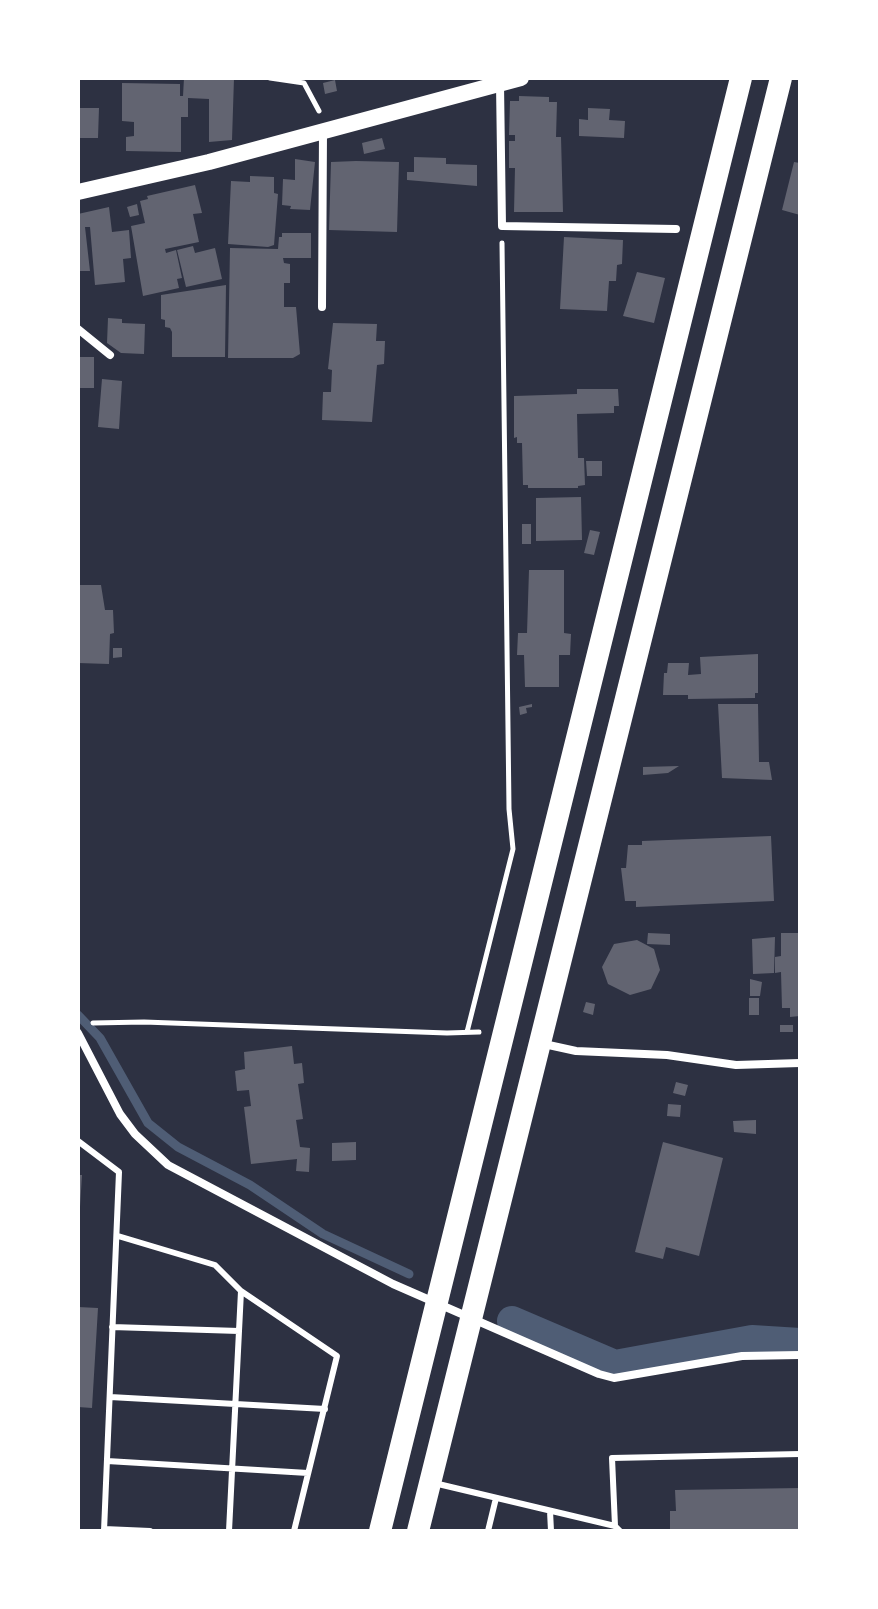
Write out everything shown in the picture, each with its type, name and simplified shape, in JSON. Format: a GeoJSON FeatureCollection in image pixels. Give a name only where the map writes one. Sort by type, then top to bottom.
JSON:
{"type":"FeatureCollection","features":[{"type":"Feature","properties":{"kind":"highway"},"geometry":{"type":"LineString","coordinates":[[380,1531],[741,78]]}},
{"type":"Feature","properties":{"kind":"highway"},"geometry":{"type":"LineString","coordinates":[[418,1531],[781,78]]}},
{"type":"Feature","properties":{"kind":"main road"},"geometry":{"type":"LineString","coordinates":[[78,192],[194,165],[519,78]]}},
{"type":"Feature","properties":{"kind":"street"},"geometry":{"type":"LineString","coordinates":[[500,84],[502,226],[676,229]]}},
{"type":"Feature","properties":{"kind":"street"},"geometry":{"type":"LineString","coordinates":[[322,307],[326,130]]}},
{"type":"Feature","properties":{"kind":"street"},"geometry":{"type":"LineString","coordinates":[[78,329],[110,355]]}},
{"type":"Feature","properties":{"kind":"street"},"geometry":{"type":"LineString","coordinates":[[78,1033],[120,1114],[135,1134],[168,1165],[435,1304],[614,1378],[742,1356],[800,1355]]}},
{"type":"Feature","properties":{"kind":"street"},"geometry":{"type":"LineString","coordinates":[[539,1043],[576,1051],[667,1055],[736,1065],[800,1063]]}},
{"type":"Feature","properties":{"kind":"lane"},"geometry":{"type":"LineString","coordinates":[[78,1141],[119,1172],[104,1530],[150,1531]]}},
{"type":"Feature","properties":{"kind":"lane"},"geometry":{"type":"LineString","coordinates":[[118,1236],[215,1265],[241,1291],[337,1356],[294,1531]]}},
{"type":"Feature","properties":{"kind":"lane"},"geometry":{"type":"LineString","coordinates":[[229,1531],[241,1291]]}},
{"type":"Feature","properties":{"kind":"lane"},"geometry":{"type":"LineString","coordinates":[[112,1327],[239,1331]]}},
{"type":"Feature","properties":{"kind":"lane"},"geometry":{"type":"LineString","coordinates":[[110,1397],[325,1409]]}},
{"type":"Feature","properties":{"kind":"lane"},"geometry":{"type":"LineString","coordinates":[[430,1482],[617,1529],[612,1458],[800,1454]]}},
{"type":"Feature","properties":{"kind":"lane"},"geometry":{"type":"LineString","coordinates":[[107,1461],[308,1473]]}},
{"type":"Feature","properties":{"kind":"lane"},"geometry":{"type":"LineString","coordinates":[[488,1531],[496,1498]]}},
{"type":"Feature","properties":{"kind":"lane"},"geometry":{"type":"LineString","coordinates":[[550,1511],[551,1531]]}},
{"type":"Feature","properties":{"kind":"path"},"geometry":{"type":"LineString","coordinates":[[270,78],[304,83],[326,130]]}},
{"type":"Feature","properties":{"kind":"path"},"geometry":{"type":"LineString","coordinates":[[91,1023],[467,1032],[513,849],[509,809],[502,226]]}},
{"type":"Feature","properties":{"kind":"building"},"geometry":{"type":"Polygon","coordinates":[[[184,78],[234,78],[232,140],[209,142],[209,99],[188,98],[188,117],[181,117],[181,152],[126,151],[126,137],[134,136],[134,122],[122,121],[122,83],[180,84],[180,96],[183,96],[184,78]]]}},
{"type":"Feature","properties":{"kind":"building"},"geometry":{"type":"Polygon","coordinates":[[[335,80],[337,91],[325,94],[323,83],[335,80]]]}},
{"type":"Feature","properties":{"kind":"building"},"geometry":{"type":"Polygon","coordinates":[[[519,96],[549,97],[549,102],[557,102],[556,137],[561,137],[563,212],[514,212],[515,168],[509,168],[509,141],[515,141],[515,135],[509,135],[510,101],[519,101],[519,96]]]}},
{"type":"Feature","properties":{"kind":"building"},"geometry":{"type":"Polygon","coordinates":[[[78,108],[99,108],[98,138],[78,138],[78,108]]]}},
{"type":"Feature","properties":{"kind":"building"},"geometry":{"type":"Polygon","coordinates":[[[588,108],[610,109],[609,120],[625,121],[624,138],[579,136],[579,119],[588,120],[588,108]]]}},
{"type":"Feature","properties":{"kind":"building"},"geometry":{"type":"Polygon","coordinates":[[[382,138],[385,149],[364,154],[362,143],[382,138]]]}},
{"type":"Feature","properties":{"kind":"building"},"geometry":{"type":"Polygon","coordinates":[[[414,157],[446,158],[446,164],[477,165],[477,186],[407,180],[407,172],[414,172],[414,157]]]}},
{"type":"Feature","properties":{"kind":"building"},"geometry":{"type":"Polygon","coordinates":[[[295,159],[315,162],[310,210],[290,209],[291,206],[282,205],[283,179],[295,180],[295,159]]]}},
{"type":"Feature","properties":{"kind":"building"},"geometry":{"type":"Polygon","coordinates":[[[331,162],[399,162],[397,232],[329,230],[331,162]]]}},
{"type":"Feature","properties":{"kind":"building"},"geometry":{"type":"Polygon","coordinates":[[[794,162],[800,163],[800,215],[782,210],[794,162]]]}},
{"type":"Feature","properties":{"kind":"building"},"geometry":{"type":"Polygon","coordinates":[[[250,176],[274,177],[274,193],[278,194],[274,245],[268,247],[228,244],[231,181],[250,182],[250,176]]]}},
{"type":"Feature","properties":{"kind":"building"},"geometry":{"type":"Polygon","coordinates":[[[195,185],[202,213],[193,214],[199,242],[165,249],[166,253],[176,250],[182,278],[177,279],[179,288],[143,296],[131,226],[145,223],[140,201],[148,199],[147,196],[195,185]]]}},
{"type":"Feature","properties":{"kind":"building"},"geometry":{"type":"Polygon","coordinates":[[[137,204],[139,215],[130,217],[127,207],[137,204]]]}},
{"type":"Feature","properties":{"kind":"building"},"geometry":{"type":"Polygon","coordinates":[[[109,207],[112,232],[129,230],[131,258],[123,259],[125,282],[95,285],[90,227],[85,227],[90,271],[78,271],[78,214],[109,207]]]}},
{"type":"Feature","properties":{"kind":"building"},"geometry":{"type":"Polygon","coordinates":[[[282,233],[311,233],[311,258],[283,258],[284,263],[290,264],[290,283],[284,283],[284,307],[296,307],[300,354],[293,358],[228,358],[230,248],[278,249],[282,233]]]}},
{"type":"Feature","properties":{"kind":"building"},"geometry":{"type":"Polygon","coordinates":[[[564,237],[623,240],[622,264],[617,265],[616,281],[609,281],[607,311],[560,309],[564,237]]]}},
{"type":"Feature","properties":{"kind":"building"},"geometry":{"type":"Polygon","coordinates":[[[193,246],[195,253],[215,248],[222,279],[186,287],[177,250],[193,246]]]}},
{"type":"Feature","properties":{"kind":"building"},"geometry":{"type":"Polygon","coordinates":[[[637,272],[665,278],[654,323],[623,316],[637,272]]]}},
{"type":"Feature","properties":{"kind":"building"},"geometry":{"type":"Polygon","coordinates":[[[226,285],[225,357],[172,357],[172,332],[165,327],[165,320],[161,319],[161,295],[226,285]]]}},
{"type":"Feature","properties":{"kind":"building"},"geometry":{"type":"Polygon","coordinates":[[[108,318],[122,319],[122,323],[145,324],[144,354],[121,353],[107,343],[108,318]]]}},
{"type":"Feature","properties":{"kind":"building"},"geometry":{"type":"Polygon","coordinates":[[[333,323],[377,324],[376,341],[385,341],[384,364],[377,365],[372,422],[322,420],[323,392],[331,392],[332,370],[328,369],[333,323]]]}},
{"type":"Feature","properties":{"kind":"building"},"geometry":{"type":"Polygon","coordinates":[[[78,357],[94,357],[94,388],[78,388],[78,357]]]}},
{"type":"Feature","properties":{"kind":"building"},"geometry":{"type":"Polygon","coordinates":[[[102,379],[122,381],[119,429],[98,427],[102,379]]]}},
{"type":"Feature","properties":{"kind":"building"},"geometry":{"type":"Polygon","coordinates":[[[577,389],[618,389],[619,406],[614,406],[614,413],[577,414],[578,458],[584,458],[585,485],[578,488],[528,488],[528,485],[523,485],[522,443],[517,443],[517,437],[514,438],[514,396],[577,394],[577,389]]]}},
{"type":"Feature","properties":{"kind":"building"},"geometry":{"type":"Polygon","coordinates":[[[586,461],[602,461],[602,476],[587,476],[586,461]]]}},
{"type":"Feature","properties":{"kind":"building"},"geometry":{"type":"Polygon","coordinates":[[[581,497],[582,540],[536,541],[536,498],[581,497]]]}},
{"type":"Feature","properties":{"kind":"building"},"geometry":{"type":"Polygon","coordinates":[[[522,524],[531,524],[531,544],[522,544],[522,524]]]}},
{"type":"Feature","properties":{"kind":"building"},"geometry":{"type":"Polygon","coordinates":[[[590,530],[600,532],[594,555],[584,553],[590,530]]]}},
{"type":"Feature","properties":{"kind":"building"},"geometry":{"type":"Polygon","coordinates":[[[529,570],[564,570],[564,633],[571,634],[570,655],[559,655],[559,687],[525,687],[524,655],[517,655],[518,633],[527,633],[529,570]]]}},
{"type":"Feature","properties":{"kind":"building"},"geometry":{"type":"Polygon","coordinates":[[[78,585],[101,585],[105,610],[113,610],[114,633],[110,634],[109,664],[78,663],[78,585]]]}},
{"type":"Feature","properties":{"kind":"building"},"geometry":{"type":"Polygon","coordinates":[[[113,648],[122,648],[122,657],[113,658],[113,648]]]}},
{"type":"Feature","properties":{"kind":"building"},"geometry":{"type":"Polygon","coordinates":[[[758,654],[758,693],[755,693],[755,698],[688,699],[688,695],[663,695],[664,673],[667,673],[668,663],[689,663],[688,675],[701,674],[700,657],[758,654]]]}},
{"type":"Feature","properties":{"kind":"building"},"geometry":{"type":"Polygon","coordinates":[[[532,704],[532,707],[526,708],[527,713],[520,715],[519,707],[532,704]]]}},
{"type":"Feature","properties":{"kind":"building"},"geometry":{"type":"Polygon","coordinates":[[[718,704],[758,704],[759,762],[769,762],[772,780],[722,778],[718,704]]]}},
{"type":"Feature","properties":{"kind":"building"},"geometry":{"type":"Polygon","coordinates":[[[679,766],[668,773],[643,775],[643,767],[679,766]]]}},
{"type":"Feature","properties":{"kind":"building"},"geometry":{"type":"Polygon","coordinates":[[[771,836],[774,901],[636,907],[636,901],[625,901],[621,868],[626,868],[628,845],[642,845],[642,841],[771,836]]]}},
{"type":"Feature","properties":{"kind":"building"},"geometry":{"type":"Polygon","coordinates":[[[648,933],[670,934],[670,945],[647,944],[648,933]]]}},
{"type":"Feature","properties":{"kind":"building"},"geometry":{"type":"Polygon","coordinates":[[[781,933],[800,933],[800,1016],[790,1017],[790,1008],[782,1008],[781,972],[775,973],[775,957],[781,956],[781,933]]]}},
{"type":"Feature","properties":{"kind":"building"},"geometry":{"type":"Polygon","coordinates":[[[775,937],[774,973],[753,974],[752,939],[775,937]]]}},
{"type":"Feature","properties":{"kind":"building"},"geometry":{"type":"Polygon","coordinates":[[[637,940],[654,949],[660,970],[651,989],[630,995],[608,984],[602,967],[614,944],[637,940]]]}},
{"type":"Feature","properties":{"kind":"building"},"geometry":{"type":"Polygon","coordinates":[[[750,979],[762,982],[760,996],[750,996],[750,979]]]}},
{"type":"Feature","properties":{"kind":"building"},"geometry":{"type":"Polygon","coordinates":[[[749,998],[759,998],[759,1015],[749,1015],[749,998]]]}},
{"type":"Feature","properties":{"kind":"building"},"geometry":{"type":"Polygon","coordinates":[[[586,1002],[595,1004],[593,1015],[583,1012],[586,1002]]]}},
{"type":"Feature","properties":{"kind":"building"},"geometry":{"type":"Polygon","coordinates":[[[780,1025],[793,1025],[793,1032],[780,1032],[780,1025]]]}},
{"type":"Feature","properties":{"kind":"building"},"geometry":{"type":"Polygon","coordinates":[[[292,1046],[294,1064],[302,1063],[304,1083],[298,1084],[303,1119],[296,1120],[300,1147],[310,1148],[309,1172],[296,1171],[297,1159],[251,1164],[244,1107],[251,1106],[249,1090],[237,1091],[235,1071],[245,1069],[244,1052],[292,1046]]]}},
{"type":"Feature","properties":{"kind":"building"},"geometry":{"type":"Polygon","coordinates":[[[676,1082],[688,1085],[685,1096],[673,1093],[676,1082]]]}},
{"type":"Feature","properties":{"kind":"building"},"geometry":{"type":"Polygon","coordinates":[[[668,1104],[681,1105],[680,1117],[667,1116],[668,1104]]]}},
{"type":"Feature","properties":{"kind":"building"},"geometry":{"type":"Polygon","coordinates":[[[756,1120],[756,1134],[734,1132],[733,1121],[756,1120]]]}},
{"type":"Feature","properties":{"kind":"building"},"geometry":{"type":"Polygon","coordinates":[[[356,1142],[356,1160],[332,1161],[332,1143],[356,1142]]]}},
{"type":"Feature","properties":{"kind":"building"},"geometry":{"type":"Polygon","coordinates":[[[663,1142],[723,1158],[699,1256],[666,1247],[663,1259],[635,1252],[663,1142]]]}},
{"type":"Feature","properties":{"kind":"building"},"geometry":{"type":"Polygon","coordinates":[[[78,1175],[82,1175],[80,1207],[78,1207],[78,1175]]]}},
{"type":"Feature","properties":{"kind":"building"},"geometry":{"type":"Polygon","coordinates":[[[78,1307],[98,1308],[92,1408],[78,1407],[78,1307]]]}},
{"type":"Feature","properties":{"kind":"building"},"geometry":{"type":"Polygon","coordinates":[[[800,1488],[800,1531],[670,1531],[670,1511],[676,1511],[675,1490],[800,1488]]]}},
{"type":"Feature","properties":{"kind":"waterway"},"geometry":{"type":"LineString","coordinates":[[78,1015],[100,1038],[148,1123],[178,1147],[250,1185],[323,1234],[409,1274]]}},
{"type":"Feature","properties":{"kind":"waterway"},"geometry":{"type":"LineString","coordinates":[[512,1321],[615,1365],[752,1340],[800,1343]]}}]}
